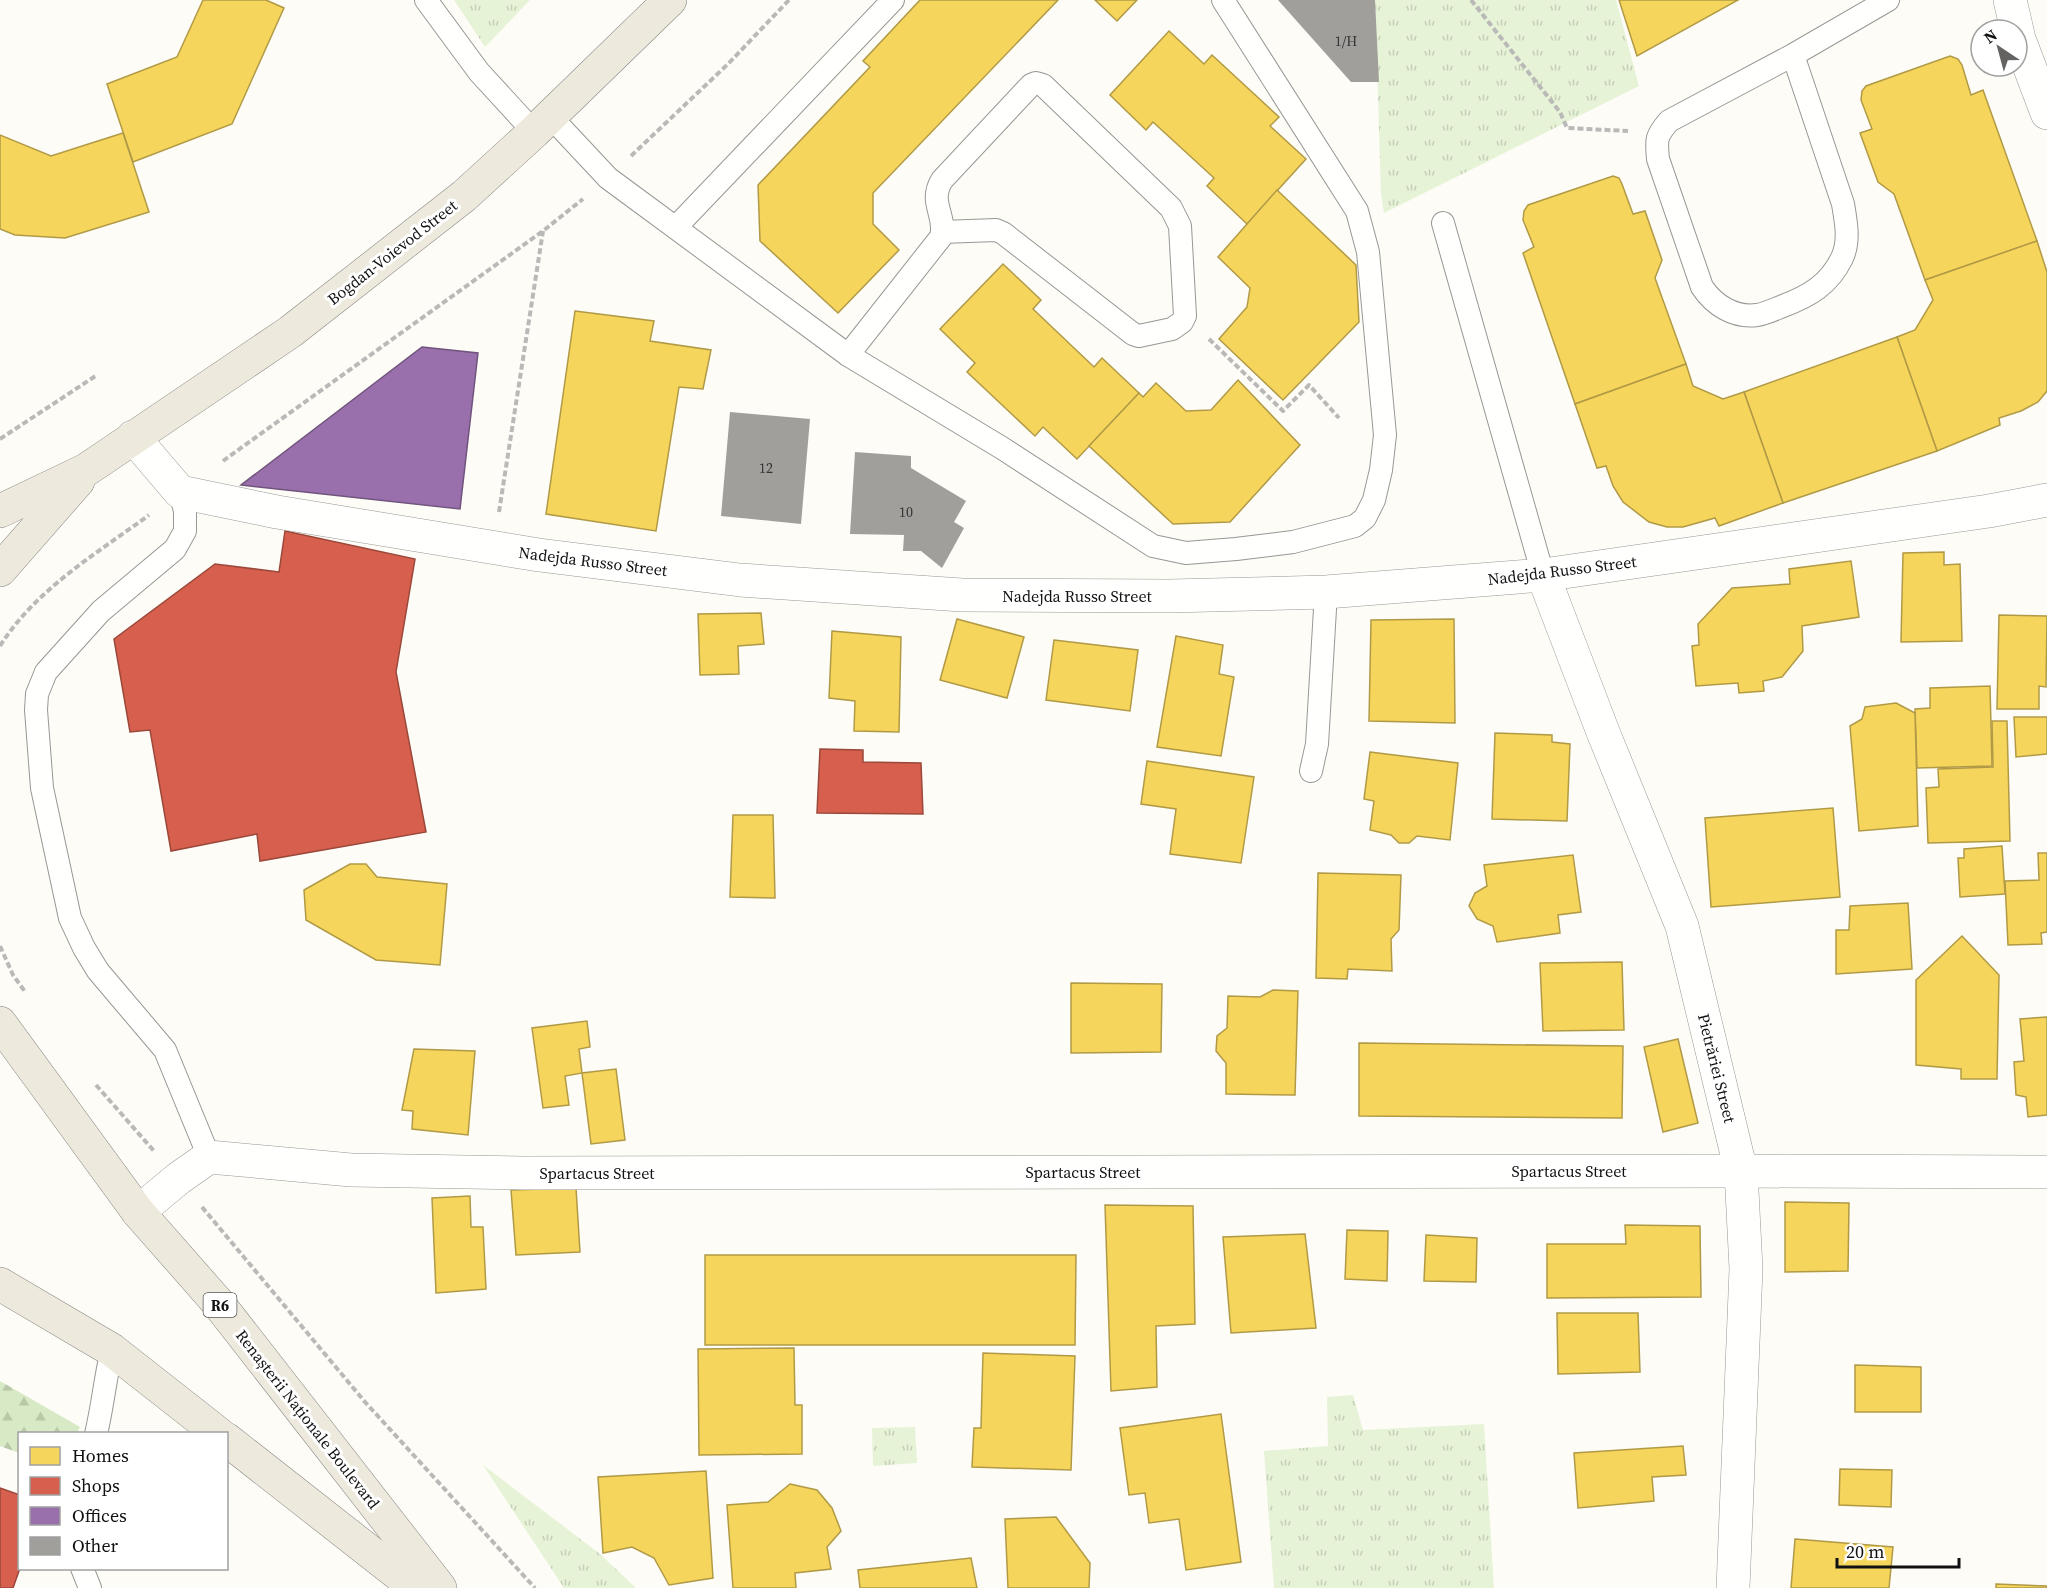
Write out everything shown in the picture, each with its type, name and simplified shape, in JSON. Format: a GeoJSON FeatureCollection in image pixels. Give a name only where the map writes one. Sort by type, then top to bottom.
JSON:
{"type":"FeatureCollection","features":[{"type":"Feature","properties":{"kind":"main road","name":"Bogdan-Voievod Street"},"geometry":{"type":"LineString","coordinates":[[0,511],[86,470],[299,325],[464,196],[670,0]]}},
{"type":"Feature","properties":{"kind":"main road","name":"Bogdan-Voievod Street"},"geometry":{"type":"LineString","coordinates":[[0,570],[86,470]]}},
{"type":"Feature","properties":{"kind":"main road","name":"Renașterii Naționale Boulevard"},"geometry":{"type":"LineString","coordinates":[[0,1023],[138,1212],[218,1303],[440,1588]]}},
{"type":"Feature","properties":{"kind":"main road"},"geometry":{"type":"LineString","coordinates":[[0,1284],[112,1350],[216,1432]]}},
{"type":"Feature","properties":{"kind":"main road"},"geometry":{"type":"LineString","coordinates":[[228,1441],[416,1588]]}},
{"type":"Feature","properties":{"kind":"street"},"geometry":{"type":"LineString","coordinates":[[2010,0],[2019,39],[2047,113]]}},
{"type":"Feature","properties":{"kind":"street"},"geometry":{"type":"LineString","coordinates":[[133,438],[180,492]]}},
{"type":"Feature","properties":{"kind":"street","name":"Nadejda Russo Street"},"geometry":{"type":"LineString","coordinates":[[180,492],[277,512],[494,548],[740,580],[962,595],[1170,596],[1326,592],[1543,575],[1989,511],[2047,500]]}},
{"type":"Feature","properties":{"kind":"street","name":"Pietrăriei Street"},"geometry":{"type":"LineString","coordinates":[[1543,575],[1603,732],[1682,926],[1741,1171],[1746,1269],[1733,1588]]}},
{"type":"Feature","properties":{"kind":"street"},"geometry":{"type":"LineString","coordinates":[[138,1212],[178,1178],[209,1157]]}},
{"type":"Feature","properties":{"kind":"street","name":"Spartacus Street"},"geometry":{"type":"LineString","coordinates":[[209,1157],[351,1170],[523,1173],[2047,1172]]}},
{"type":"Feature","properties":{"kind":"lane"},"geometry":{"type":"LineString","coordinates":[[426,0],[479,72],[608,178],[848,355],[1002,448],[1153,546],[1186,553],[1293,542],[1356,526],[1365,518],[1374,500],[1381,470],[1385,435],[1368,252],[1364,230],[1357,211],[1223,0]]}},
{"type":"Feature","properties":{"kind":"lane"},"geometry":{"type":"LineString","coordinates":[[676,227],[893,0]]}},
{"type":"Feature","properties":{"kind":"lane"},"geometry":{"type":"LineString","coordinates":[[1793,55],[1838,185],[1847,225],[1847,241],[1843,257],[1833,274],[1804,298],[1757,315],[1735,313],[1719,306],[1702,287],[1658,159],[1656,146],[1658,133],[1669,121],[1793,55],[1888,0]]}},
{"type":"Feature","properties":{"kind":"lane"},"geometry":{"type":"LineString","coordinates":[[848,355],[941,237],[936,194],[942,180],[1031,85],[1040,83],[1171,208],[1180,226],[1185,316],[1182,322],[1172,328],[1139,336],[1133,334],[996,230],[942,232]]}},
{"type":"Feature","properties":{"kind":"lane"},"geometry":{"type":"LineString","coordinates":[[1443,223],[1543,575]]}},
{"type":"Feature","properties":{"kind":"lane"},"geometry":{"type":"LineString","coordinates":[[180,492],[185,511],[185,531],[175,549],[101,611],[46,672],[37,694],[36,710],[42,788],[70,918],[84,948],[99,971],[165,1050],[209,1157]]}},
{"type":"Feature","properties":{"kind":"lane"},"geometry":{"type":"LineString","coordinates":[[1311,771],[1317,744],[1326,592]]}},
{"type":"Feature","properties":{"kind":"lane"},"geometry":{"type":"LineString","coordinates":[[96,1432],[104,1397],[105,1376],[112,1350]]}},
{"type":"Feature","properties":{"kind":"lane"},"geometry":{"type":"LineString","coordinates":[[82,1570],[90,1588]]}},
{"type":"Feature","properties":{"kind":"path"},"geometry":{"type":"LineString","coordinates":[[0,646],[13,625],[39,597],[180,492],[543,231],[608,178],[728,64],[789,0]]}},
{"type":"Feature","properties":{"kind":"path"},"geometry":{"type":"LineString","coordinates":[[1471,0],[1560,112],[1567,128],[1658,133]]}},
{"type":"Feature","properties":{"kind":"path"},"geometry":{"type":"LineString","coordinates":[[494,548],[543,231]]}},
{"type":"Feature","properties":{"kind":"path"},"geometry":{"type":"LineString","coordinates":[[1185,316],[1283,411],[1309,385],[1339,418]]}},
{"type":"Feature","properties":{"kind":"path"},"geometry":{"type":"LineString","coordinates":[[0,439],[97,375]]}},
{"type":"Feature","properties":{"kind":"path"},"geometry":{"type":"LineString","coordinates":[[0,946],[13,975],[27,994]]}},
{"type":"Feature","properties":{"kind":"path"},"geometry":{"type":"LineString","coordinates":[[91,1079],[178,1178],[365,1402],[535,1588]]}},
{"type":"Feature","properties":{"kind":"green space"},"geometry":{"type":"Polygon","coordinates":[[[454,0],[530,0],[485,47],[454,0]]]}},
{"type":"Feature","properties":{"kind":"green space"},"geometry":{"type":"Polygon","coordinates":[[[1375,0],[1616,0],[1639,86],[1384,213],[1381,194],[1375,0]]]}},
{"type":"Feature","properties":{"kind":"green space"},"geometry":{"type":"Polygon","coordinates":[[[0,1381],[80,1427],[78,1432],[18,1432],[18,1453],[0,1446],[0,1381]]]}},
{"type":"Feature","properties":{"kind":"green space"},"geometry":{"type":"Polygon","coordinates":[[[1353,1395],[1363,1430],[1484,1424],[1494,1588],[1274,1588],[1264,1451],[1328,1446],[1327,1397],[1353,1395]]]}},
{"type":"Feature","properties":{"kind":"green space"},"geometry":{"type":"Polygon","coordinates":[[[915,1427],[917,1463],[873,1466],[872,1428],[915,1427]]]}},
{"type":"Feature","properties":{"kind":"green space"},"geometry":{"type":"Polygon","coordinates":[[[483,1465],[600,1554],[636,1588],[564,1588],[483,1465]]]}},
{"type":"Feature","properties":{"kind":"building: Homes"},"geometry":{"type":"Polygon","coordinates":[[[203,0],[266,0],[284,8],[232,124],[133,162],[107,84],[177,57],[203,0]]]}},
{"type":"Feature","properties":{"kind":"building: Homes"},"geometry":{"type":"Polygon","coordinates":[[[920,0],[1058,0],[873,193],[873,224],[899,250],[838,313],[760,241],[758,185],[870,67],[863,61],[920,0]]]}},
{"type":"Feature","properties":{"kind":"building: Homes"},"geometry":{"type":"Polygon","coordinates":[[[1095,0],[1137,0],[1117,21],[1095,0]]]}},
{"type":"Feature","properties":{"kind":"building: Homes"},"geometry":{"type":"Polygon","coordinates":[[[1619,0],[1738,0],[1637,56],[1619,0]]]}},
{"type":"Feature","properties":{"kind":"building: Homes"},"geometry":{"type":"Polygon","coordinates":[[[1169,31],[1204,64],[1212,55],[1279,117],[1270,126],[1306,159],[1247,224],[1207,186],[1214,178],[1153,122],[1146,130],[1110,95],[1169,31]]]}},
{"type":"Feature","properties":{"kind":"building: Homes"},"geometry":{"type":"Polygon","coordinates":[[[1950,56],[1958,59],[1962,65],[1971,95],[1983,90],[2037,241],[1925,280],[1894,194],[1878,182],[1860,133],[1872,129],[1861,100],[1862,91],[1866,86],[1950,56]]]}},
{"type":"Feature","properties":{"kind":"building: Homes"},"geometry":{"type":"Polygon","coordinates":[[[123,133],[149,212],[65,238],[15,235],[0,229],[0,135],[51,156],[123,133]]]}},
{"type":"Feature","properties":{"kind":"building: Homes"},"geometry":{"type":"Polygon","coordinates":[[[1613,176],[1619,178],[1633,214],[1645,211],[1662,260],[1655,278],[1686,364],[1575,404],[1523,253],[1534,247],[1523,220],[1524,211],[1528,205],[1613,176]]]}},
{"type":"Feature","properties":{"kind":"building: Homes"},"geometry":{"type":"Polygon","coordinates":[[[1277,190],[1356,265],[1359,322],[1283,400],[1219,339],[1247,307],[1250,288],[1218,257],[1277,190]]]}},
{"type":"Feature","properties":{"kind":"building: Homes"},"geometry":{"type":"Polygon","coordinates":[[[2037,241],[2047,272],[2047,391],[2038,402],[2021,411],[1999,418],[2000,425],[1937,451],[1897,337],[1915,330],[1933,300],[1925,280],[2037,241]]]}},
{"type":"Feature","properties":{"kind":"building: Homes"},"geometry":{"type":"Polygon","coordinates":[[[1003,264],[1041,300],[1033,309],[1094,367],[1102,358],[1139,393],[1077,459],[1043,427],[1035,436],[967,372],[975,363],[940,329],[1003,264]]]}},
{"type":"Feature","properties":{"kind":"building: Homes"},"geometry":{"type":"Polygon","coordinates":[[[575,311],[654,321],[650,341],[711,350],[703,389],[679,387],[656,531],[546,514],[575,311]]]}},
{"type":"Feature","properties":{"kind":"building: Homes"},"geometry":{"type":"Polygon","coordinates":[[[1897,337],[1937,451],[1783,503],[1744,392],[1897,337]]]}},
{"type":"Feature","properties":{"kind":"building: Homes"},"geometry":{"type":"Polygon","coordinates":[[[1686,364],[1693,386],[1723,399],[1744,392],[1783,503],[1719,526],[1715,518],[1683,527],[1667,527],[1649,522],[1623,502],[1613,486],[1606,466],[1597,468],[1575,404],[1686,364]]]}},
{"type":"Feature","properties":{"kind":"building: Homes"},"geometry":{"type":"Polygon","coordinates":[[[1238,380],[1300,445],[1230,522],[1173,524],[1089,446],[1139,393],[1143,397],[1156,383],[1186,411],[1211,410],[1238,380]]]}},
{"type":"Feature","properties":{"kind":"building: Homes"},"geometry":{"type":"Polygon","coordinates":[[[1944,552],[1944,565],[1960,564],[1962,641],[1901,642],[1903,553],[1944,552]]]}},
{"type":"Feature","properties":{"kind":"building: Homes"},"geometry":{"type":"Polygon","coordinates":[[[1851,561],[1859,617],[1802,626],[1803,651],[1782,677],[1763,681],[1764,691],[1739,693],[1738,683],[1696,686],[1692,646],[1699,645],[1698,624],[1732,588],[1790,584],[1789,569],[1851,561]]]}},
{"type":"Feature","properties":{"kind":"building: Homes"},"geometry":{"type":"Polygon","coordinates":[[[761,613],[764,644],[738,646],[739,674],[700,675],[698,614],[761,613]]]}},
{"type":"Feature","properties":{"kind":"building: Homes"},"geometry":{"type":"Polygon","coordinates":[[[1999,615],[2047,616],[2046,687],[2039,686],[2039,709],[1997,709],[1999,615]]]}},
{"type":"Feature","properties":{"kind":"building: Homes"},"geometry":{"type":"Polygon","coordinates":[[[957,619],[1024,637],[1007,698],[940,680],[957,619]]]}},
{"type":"Feature","properties":{"kind":"building: Homes"},"geometry":{"type":"Polygon","coordinates":[[[1454,619],[1455,723],[1369,721],[1371,620],[1454,619]]]}},
{"type":"Feature","properties":{"kind":"building: Homes"},"geometry":{"type":"Polygon","coordinates":[[[832,631],[901,637],[899,732],[854,731],[855,701],[829,698],[832,631]]]}},
{"type":"Feature","properties":{"kind":"building: Homes"},"geometry":{"type":"Polygon","coordinates":[[[1176,636],[1223,645],[1219,674],[1234,677],[1221,756],[1157,747],[1176,636]]]}},
{"type":"Feature","properties":{"kind":"building: Homes"},"geometry":{"type":"Polygon","coordinates":[[[1054,640],[1138,650],[1130,711],[1046,700],[1054,640]]]}},
{"type":"Feature","properties":{"kind":"building: Homes"},"geometry":{"type":"Polygon","coordinates":[[[1990,686],[1992,766],[1917,768],[1915,709],[1930,708],[1930,688],[1990,686]]]}},
{"type":"Feature","properties":{"kind":"building: Homes"},"geometry":{"type":"Polygon","coordinates":[[[1896,703],[1915,713],[1918,826],[1859,831],[1850,726],[1862,719],[1865,707],[1896,703]]]}},
{"type":"Feature","properties":{"kind":"building: Homes"},"geometry":{"type":"Polygon","coordinates":[[[2014,717],[2047,717],[2047,754],[2016,757],[2014,717]]]}},
{"type":"Feature","properties":{"kind":"building: Homes"},"geometry":{"type":"Polygon","coordinates":[[[1992,721],[2007,721],[2010,841],[1928,843],[1926,788],[1939,787],[1938,769],[1993,767],[1992,721]]]}},
{"type":"Feature","properties":{"kind":"building: Homes"},"geometry":{"type":"Polygon","coordinates":[[[1495,733],[1552,735],[1552,742],[1570,744],[1567,821],[1492,819],[1495,733]]]}},
{"type":"Feature","properties":{"kind":"building: Homes"},"geometry":{"type":"Polygon","coordinates":[[[1370,752],[1458,763],[1450,840],[1417,836],[1409,843],[1399,843],[1391,835],[1370,830],[1374,801],[1364,799],[1370,752]]]}},
{"type":"Feature","properties":{"kind":"building: Homes"},"geometry":{"type":"Polygon","coordinates":[[[1147,761],[1254,777],[1241,863],[1170,854],[1176,809],[1141,804],[1147,761]]]}},
{"type":"Feature","properties":{"kind":"building: Homes"},"geometry":{"type":"Polygon","coordinates":[[[1833,808],[1840,897],[1711,907],[1705,818],[1833,808]]]}},
{"type":"Feature","properties":{"kind":"building: Homes"},"geometry":{"type":"Polygon","coordinates":[[[733,815],[773,815],[775,898],[730,897],[733,815]]]}},
{"type":"Feature","properties":{"kind":"building: Homes"},"geometry":{"type":"Polygon","coordinates":[[[2002,846],[2005,894],[1960,897],[1958,858],[1964,858],[1964,849],[2002,846]]]}},
{"type":"Feature","properties":{"kind":"building: Homes"},"geometry":{"type":"Polygon","coordinates":[[[2038,853],[2047,853],[2047,932],[2041,933],[2042,944],[2008,945],[2005,881],[2039,880],[2038,853]]]}},
{"type":"Feature","properties":{"kind":"building: Homes"},"geometry":{"type":"Polygon","coordinates":[[[1573,855],[1581,912],[1558,915],[1560,933],[1497,942],[1493,926],[1477,919],[1469,906],[1475,893],[1487,886],[1484,865],[1573,855]]]}},
{"type":"Feature","properties":{"kind":"building: Homes"},"geometry":{"type":"Polygon","coordinates":[[[350,864],[366,864],[377,877],[447,884],[440,965],[376,960],[306,920],[304,890],[350,864]]]}},
{"type":"Feature","properties":{"kind":"building: Homes"},"geometry":{"type":"Polygon","coordinates":[[[1318,873],[1401,875],[1399,930],[1391,939],[1392,971],[1348,969],[1347,979],[1316,978],[1318,873]]]}},
{"type":"Feature","properties":{"kind":"building: Homes"},"geometry":{"type":"Polygon","coordinates":[[[1908,903],[1912,969],[1836,974],[1836,930],[1849,930],[1850,906],[1908,903]]]}},
{"type":"Feature","properties":{"kind":"building: Homes"},"geometry":{"type":"Polygon","coordinates":[[[1962,936],[1999,975],[1997,1079],[1961,1079],[1961,1069],[1916,1065],[1916,980],[1962,936]]]}},
{"type":"Feature","properties":{"kind":"building: Homes"},"geometry":{"type":"Polygon","coordinates":[[[1622,962],[1624,1030],[1543,1031],[1540,963],[1622,962]]]}},
{"type":"Feature","properties":{"kind":"building: Homes"},"geometry":{"type":"Polygon","coordinates":[[[1071,983],[1162,984],[1161,1052],[1071,1053],[1071,983]]]}},
{"type":"Feature","properties":{"kind":"building: Homes"},"geometry":{"type":"Polygon","coordinates":[[[1273,990],[1298,991],[1295,1095],[1226,1094],[1226,1063],[1216,1051],[1217,1036],[1227,1028],[1228,996],[1260,997],[1273,990]]]}},
{"type":"Feature","properties":{"kind":"building: Homes"},"geometry":{"type":"Polygon","coordinates":[[[2047,1017],[2047,1115],[2028,1117],[2026,1097],[2016,1095],[2014,1062],[2024,1061],[2020,1019],[2047,1017]]]}},
{"type":"Feature","properties":{"kind":"building: Homes"},"geometry":{"type":"Polygon","coordinates":[[[587,1021],[590,1047],[579,1049],[582,1073],[565,1076],[569,1105],[543,1108],[532,1028],[587,1021]]]}},
{"type":"Feature","properties":{"kind":"building: Homes"},"geometry":{"type":"Polygon","coordinates":[[[1678,1039],[1698,1123],[1663,1132],[1644,1047],[1678,1039]]]}},
{"type":"Feature","properties":{"kind":"building: Homes"},"geometry":{"type":"Polygon","coordinates":[[[1359,1043],[1623,1046],[1622,1118],[1359,1116],[1359,1043]]]}},
{"type":"Feature","properties":{"kind":"building: Homes"},"geometry":{"type":"Polygon","coordinates":[[[414,1049],[475,1051],[468,1135],[412,1129],[413,1111],[402,1110],[414,1049]]]}},
{"type":"Feature","properties":{"kind":"building: Homes"},"geometry":{"type":"Polygon","coordinates":[[[616,1069],[625,1140],[591,1144],[582,1073],[616,1069]]]}},
{"type":"Feature","properties":{"kind":"building: Homes"},"geometry":{"type":"Polygon","coordinates":[[[576,1188],[580,1252],[516,1255],[511,1190],[576,1188]]]}},
{"type":"Feature","properties":{"kind":"building: Homes"},"geometry":{"type":"Polygon","coordinates":[[[470,1196],[471,1227],[483,1227],[486,1289],[436,1293],[432,1198],[470,1196]]]}},
{"type":"Feature","properties":{"kind":"building: Homes"},"geometry":{"type":"Polygon","coordinates":[[[1785,1202],[1849,1203],[1848,1271],[1785,1272],[1785,1202]]]}},
{"type":"Feature","properties":{"kind":"building: Homes"},"geometry":{"type":"Polygon","coordinates":[[[1105,1205],[1193,1206],[1195,1324],[1156,1326],[1157,1387],[1111,1391],[1105,1205]]]}},
{"type":"Feature","properties":{"kind":"building: Homes"},"geometry":{"type":"Polygon","coordinates":[[[1625,1225],[1700,1226],[1701,1297],[1547,1298],[1547,1244],[1626,1244],[1625,1225]]]}},
{"type":"Feature","properties":{"kind":"building: Homes"},"geometry":{"type":"Polygon","coordinates":[[[1347,1230],[1388,1231],[1387,1281],[1345,1279],[1347,1230]]]}},
{"type":"Feature","properties":{"kind":"building: Homes"},"geometry":{"type":"Polygon","coordinates":[[[1305,1234],[1316,1328],[1231,1333],[1223,1237],[1305,1234]]]}},
{"type":"Feature","properties":{"kind":"building: Homes"},"geometry":{"type":"Polygon","coordinates":[[[1426,1235],[1477,1238],[1476,1282],[1424,1281],[1426,1235]]]}},
{"type":"Feature","properties":{"kind":"building: Homes"},"geometry":{"type":"Polygon","coordinates":[[[705,1255],[1076,1255],[1075,1345],[705,1345],[705,1255]]]}},
{"type":"Feature","properties":{"kind":"building: Homes"},"geometry":{"type":"Polygon","coordinates":[[[1557,1313],[1638,1313],[1640,1372],[1558,1374],[1557,1313]]]}},
{"type":"Feature","properties":{"kind":"building: Homes"},"geometry":{"type":"Polygon","coordinates":[[[794,1348],[795,1405],[802,1405],[802,1454],[699,1455],[698,1349],[794,1348]]]}},
{"type":"Feature","properties":{"kind":"building: Homes"},"geometry":{"type":"Polygon","coordinates":[[[983,1353],[1075,1356],[1071,1470],[972,1467],[974,1428],[981,1428],[983,1353]]]}},
{"type":"Feature","properties":{"kind":"building: Homes"},"geometry":{"type":"Polygon","coordinates":[[[1855,1365],[1921,1367],[1921,1412],[1855,1412],[1855,1365]]]}},
{"type":"Feature","properties":{"kind":"building: Homes"},"geometry":{"type":"Polygon","coordinates":[[[1221,1414],[1241,1562],[1186,1570],[1179,1519],[1149,1523],[1145,1493],[1129,1495],[1120,1428],[1221,1414]]]}},
{"type":"Feature","properties":{"kind":"building: Homes"},"geometry":{"type":"Polygon","coordinates":[[[1683,1446],[1686,1475],[1652,1477],[1654,1501],[1578,1508],[1574,1453],[1683,1446]]]}},
{"type":"Feature","properties":{"kind":"building: Homes"},"geometry":{"type":"Polygon","coordinates":[[[1840,1469],[1892,1470],[1891,1507],[1839,1505],[1840,1469]]]}},
{"type":"Feature","properties":{"kind":"building: Homes"},"geometry":{"type":"Polygon","coordinates":[[[706,1471],[713,1578],[669,1585],[654,1558],[632,1547],[603,1553],[598,1477],[706,1471]]]}},
{"type":"Feature","properties":{"kind":"building: Homes"},"geometry":{"type":"Polygon","coordinates":[[[790,1484],[817,1490],[832,1508],[841,1531],[827,1547],[831,1569],[795,1573],[796,1588],[733,1588],[727,1505],[768,1502],[790,1484]]]}},
{"type":"Feature","properties":{"kind":"building: Homes"},"geometry":{"type":"Polygon","coordinates":[[[1056,1517],[1090,1563],[1089,1588],[1008,1588],[1005,1519],[1056,1517]]]}},
{"type":"Feature","properties":{"kind":"building: Homes"},"geometry":{"type":"Polygon","coordinates":[[[1795,1539],[1893,1547],[1889,1588],[1791,1588],[1795,1539]]]}},
{"type":"Feature","properties":{"kind":"building: Homes"},"geometry":{"type":"Polygon","coordinates":[[[971,1558],[977,1588],[860,1588],[858,1570],[971,1558]]]}},
{"type":"Feature","properties":{"kind":"building: Homes"},"geometry":{"type":"Polygon","coordinates":[[[1996,1584],[2047,1586],[2047,1588],[1996,1588],[1996,1584]]]}},
{"type":"Feature","properties":{"kind":"building: Shops"},"geometry":{"type":"Polygon","coordinates":[[[285,531],[415,559],[396,672],[426,832],[260,861],[257,834],[171,851],[150,730],[130,732],[114,639],[215,564],[279,572],[285,531]]]}},
{"type":"Feature","properties":{"kind":"building: Shops"},"geometry":{"type":"Polygon","coordinates":[[[820,749],[863,750],[863,762],[921,763],[923,814],[817,813],[820,749]]]}},
{"type":"Feature","properties":{"kind":"building: Shops"},"geometry":{"type":"Polygon","coordinates":[[[0,1488],[18,1494],[19,1570],[13,1588],[0,1588],[0,1488]]]}},
{"type":"Feature","properties":{"kind":"building: Offices"},"geometry":{"type":"Polygon","coordinates":[[[422,347],[478,353],[460,509],[241,485],[422,347]]]}},
{"type":"Feature","properties":{"kind":"building: Other"},"geometry":{"type":"Polygon","coordinates":[[[1278,0],[1375,0],[1379,82],[1351,82],[1278,0]]]}},
{"type":"Feature","properties":{"kind":"building: Other"},"geometry":{"type":"Polygon","coordinates":[[[730,412],[810,419],[801,524],[721,516],[730,412]]]}},
{"type":"Feature","properties":{"kind":"building: Other"},"geometry":{"type":"Polygon","coordinates":[[[855,452],[911,456],[911,468],[966,501],[954,522],[964,528],[942,568],[921,551],[903,551],[904,535],[850,534],[855,452]]]}}]}
